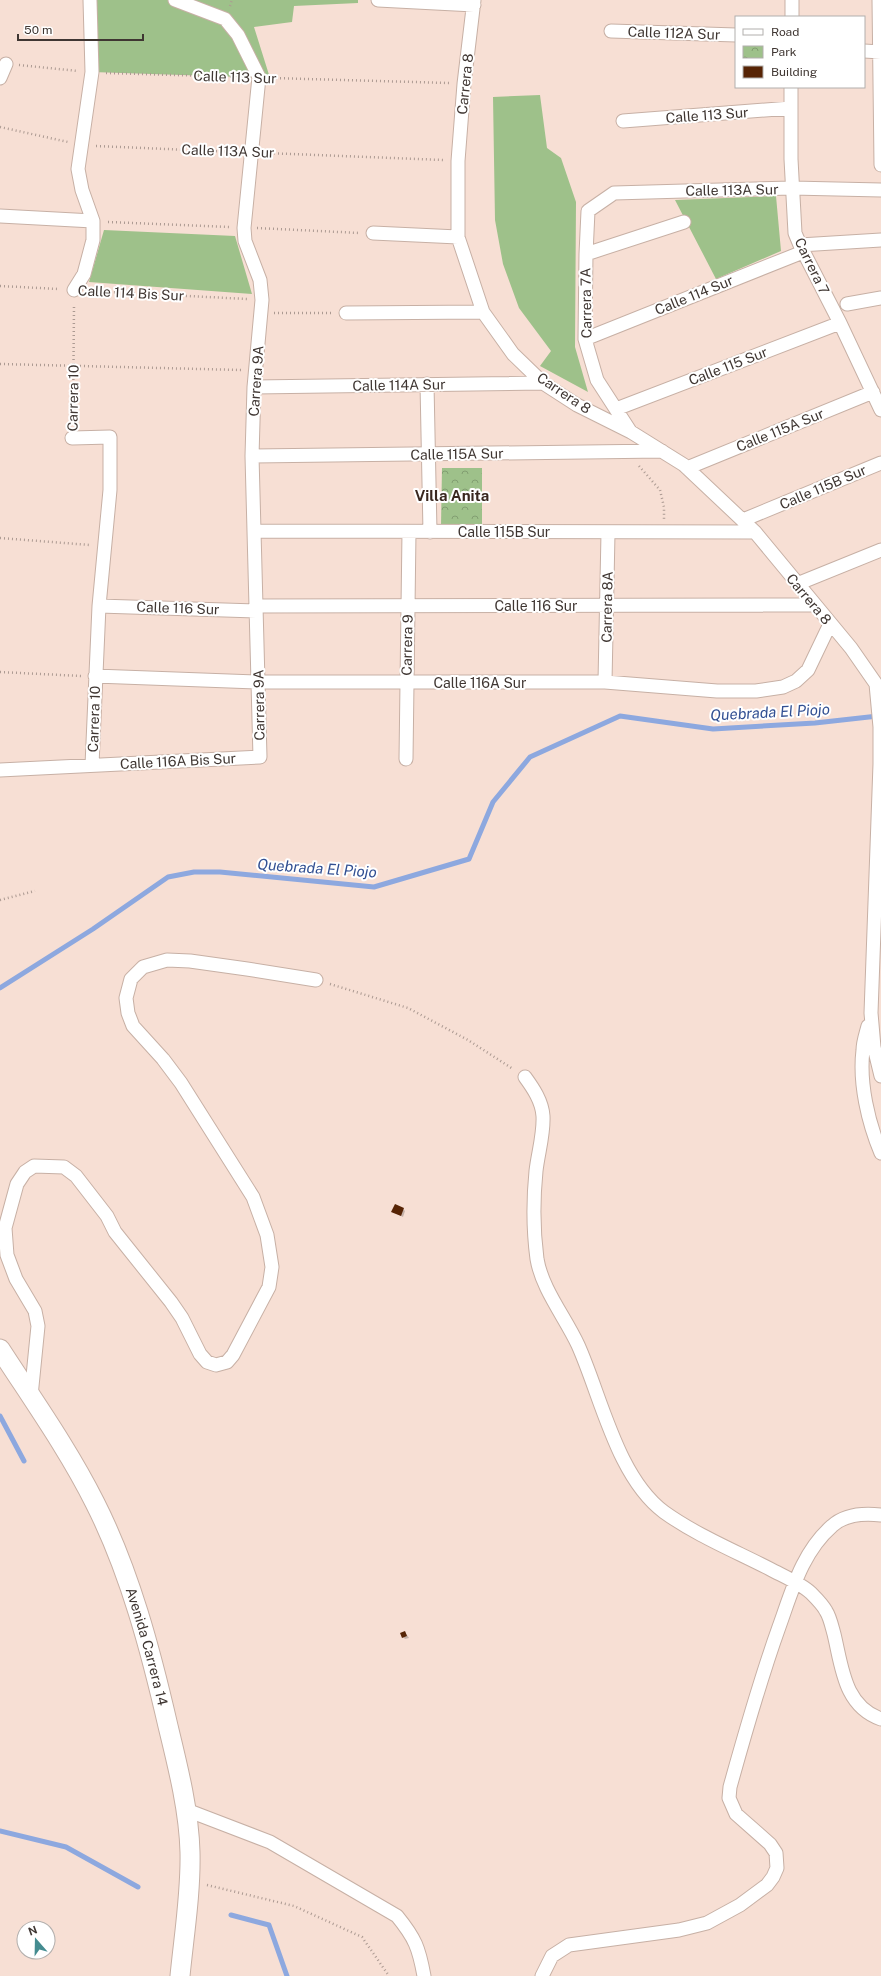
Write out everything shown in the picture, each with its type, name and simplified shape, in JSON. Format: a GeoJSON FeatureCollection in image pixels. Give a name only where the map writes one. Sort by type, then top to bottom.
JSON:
{"type":"FeatureCollection","features":[{"type":"Feature","properties":{"kind":"main road","name":"Avenida Carrera 14"},"geometry":{"type":"LineString","coordinates":[[0,1349],[80,1474],[96,1505],[137,1610],[150,1653],[170,1733],[190,1850],[190,1881],[180,1976]]}},
{"type":"Feature","properties":{"kind":"street"},"geometry":{"type":"LineString","coordinates":[[74,290],[84,274],[93,240],[93,222],[82,190],[78,169],[92,72],[90,0]]}},
{"type":"Feature","properties":{"kind":"street"},"geometry":{"type":"LineString","coordinates":[[175,0],[225,19],[238,35],[259,77]]}},
{"type":"Feature","properties":{"kind":"street"},"geometry":{"type":"LineString","coordinates":[[378,0],[474,2]]}},
{"type":"Feature","properties":{"kind":"street"},"geometry":{"type":"LineString","coordinates":[[792,0],[792,16]]}},
{"type":"Feature","properties":{"kind":"street"},"geometry":{"type":"LineString","coordinates":[[879,0],[881,165]]}},
{"type":"Feature","properties":{"kind":"street","name":"Carrera 8"},"geometry":{"type":"LineString","coordinates":[[474,2],[464,84],[458,161],[458,237],[483,312],[513,354],[543,383],[577,405],[632,432],[662,451],[686,468],[743,520],[755,532],[879,683]]}},
{"type":"Feature","properties":{"kind":"street","name":"Calle 112A Sur"},"geometry":{"type":"LineString","coordinates":[[611,31],[735,35]]}},
{"type":"Feature","properties":{"kind":"street"},"geometry":{"type":"LineString","coordinates":[[865,51],[880,52]]}},
{"type":"Feature","properties":{"kind":"street"},"geometry":{"type":"LineString","coordinates":[[0,78],[6,64]]}},
{"type":"Feature","properties":{"kind":"street","name":"Carrera 9A"},"geometry":{"type":"LineString","coordinates":[[259,77],[244,228],[245,241],[260,280],[262,306],[254,387],[252,456],[260,757]]}},
{"type":"Feature","properties":{"kind":"street","name":"Carrera 7"},"geometry":{"type":"LineString","coordinates":[[791,88],[794,227],[801,248],[840,323],[881,410]]}},
{"type":"Feature","properties":{"kind":"street","name":"Calle 113 Sur"},"geometry":{"type":"LineString","coordinates":[[623,121],[791,108]]}},
{"type":"Feature","properties":{"kind":"street","name":"Calle 113A Sur"},"geometry":{"type":"LineString","coordinates":[[588,211],[614,193],[792,188],[881,190]]}},
{"type":"Feature","properties":{"kind":"street","name":"Carrera 7A"},"geometry":{"type":"LineString","coordinates":[[588,211],[585,339],[597,380],[632,432]]}},
{"type":"Feature","properties":{"kind":"street"},"geometry":{"type":"LineString","coordinates":[[0,216],[93,222]]}},
{"type":"Feature","properties":{"kind":"street"},"geometry":{"type":"LineString","coordinates":[[586,254],[684,222]]}},
{"type":"Feature","properties":{"kind":"street"},"geometry":{"type":"LineString","coordinates":[[373,233],[458,237]]}},
{"type":"Feature","properties":{"kind":"street","name":"Calle 114 Sur"},"geometry":{"type":"LineString","coordinates":[[585,339],[801,248],[881,240]]}},
{"type":"Feature","properties":{"kind":"street"},"geometry":{"type":"LineString","coordinates":[[848,304],[881,298]]}},
{"type":"Feature","properties":{"kind":"street"},"geometry":{"type":"LineString","coordinates":[[346,313],[483,312]]}},
{"type":"Feature","properties":{"kind":"street","name":"Calle 115 Sur"},"geometry":{"type":"LineString","coordinates":[[616,409],[840,323]]}},
{"type":"Feature","properties":{"kind":"street","name":"Calle 114A Sur"},"geometry":{"type":"LineString","coordinates":[[254,387],[543,383]]}},
{"type":"Feature","properties":{"kind":"street"},"geometry":{"type":"LineString","coordinates":[[427,384],[430,532]]}},
{"type":"Feature","properties":{"kind":"street","name":"Calle 115A Sur"},"geometry":{"type":"LineString","coordinates":[[686,468],[873,392]]}},
{"type":"Feature","properties":{"kind":"street","name":"Carrera 10"},"geometry":{"type":"LineString","coordinates":[[72,438],[110,437],[110,490],[99,606],[92,765]]}},
{"type":"Feature","properties":{"kind":"street","name":"Calle 115A Sur"},"geometry":{"type":"LineString","coordinates":[[252,456],[662,451]]}},
{"type":"Feature","properties":{"kind":"street","name":"Calle 115B Sur"},"geometry":{"type":"LineString","coordinates":[[743,520],[881,462]]}},
{"type":"Feature","properties":{"kind":"street","name":"Calle 115B Sur"},"geometry":{"type":"LineString","coordinates":[[254,531],[608,533],[755,532]]}},
{"type":"Feature","properties":{"kind":"street","name":"Carrera 9"},"geometry":{"type":"LineString","coordinates":[[406,759],[409,532]]}},
{"type":"Feature","properties":{"kind":"street","name":"Carrera 8A"},"geometry":{"type":"LineString","coordinates":[[605,682],[608,606],[608,533]]}},
{"type":"Feature","properties":{"kind":"street"},"geometry":{"type":"LineString","coordinates":[[797,584],[881,550]]}},
{"type":"Feature","properties":{"kind":"street","name":"Calle 116 Sur"},"geometry":{"type":"LineString","coordinates":[[99,606],[256,608],[815,605]]}},
{"type":"Feature","properties":{"kind":"street","name":"Calle 116A Sur"},"geometry":{"type":"LineString","coordinates":[[96,676],[258,682],[605,682],[717,690],[756,691],[783,687],[796,681],[808,670],[830,624]]}},
{"type":"Feature","properties":{"kind":"street"},"geometry":{"type":"LineString","coordinates":[[879,683],[878,706],[880,727],[871,1013],[874,1047],[881,1076]]}},
{"type":"Feature","properties":{"kind":"street","name":"Calle 116A Bis Sur"},"geometry":{"type":"LineString","coordinates":[[0,770],[260,757]]}},
{"type":"Feature","properties":{"kind":"street"},"geometry":{"type":"LineString","coordinates":[[31,1396],[38,1326],[35,1312],[16,1279],[7,1256],[5,1228],[17,1184],[25,1172],[34,1166],[64,1167],[76,1176],[108,1216],[115,1232],[171,1302],[182,1318],[200,1354],[207,1362],[216,1365],[227,1362],[233,1355],[269,1287],[272,1267],[271,1252],[262,1216],[253,1197],[181,1084],[163,1059],[133,1026],[128,1013],[126,998],[131,979],[142,967],[167,960],[190,961],[247,968],[316,980]]}},
{"type":"Feature","properties":{"kind":"street"},"geometry":{"type":"LineString","coordinates":[[871,1013],[863,1049],[862,1071],[866,1101],[881,1153]]}},
{"type":"Feature","properties":{"kind":"street"},"geometry":{"type":"LineString","coordinates":[[525,1077],[534,1090],[543,1115],[536,1172],[533,1226],[538,1262],[549,1292],[565,1318],[579,1346],[604,1416],[621,1454],[642,1490],[664,1512],[690,1528],[810,1592],[827,1612],[844,1678],[855,1702],[869,1715],[881,1719]]}},
{"type":"Feature","properties":{"kind":"street"},"geometry":{"type":"LineString","coordinates":[[542,1976],[552,1956],[569,1944],[679,1930],[707,1923],[740,1905],[767,1885],[773,1877],[777,1868],[776,1853],[770,1844],[736,1814],[729,1798],[730,1787],[764,1668],[802,1564],[817,1542],[833,1525],[844,1518],[862,1513],[881,1515]]}},
{"type":"Feature","properties":{"kind":"street"},"geometry":{"type":"LineString","coordinates":[[184,1808],[270,1842],[397,1916],[412,1934],[420,1956],[424,1976]]}},
{"type":"Feature","properties":{"kind":"path","name":"Calle 113 Sur"},"geometry":{"type":"LineString","coordinates":[[6,64],[92,72],[464,84]]}},
{"type":"Feature","properties":{"kind":"path","name":"Calle 113A Sur"},"geometry":{"type":"LineString","coordinates":[[0,127],[81,145],[458,161]]}},
{"type":"Feature","properties":{"kind":"path","name":"Calle 114 Bis Sur"},"geometry":{"type":"LineString","coordinates":[[0,286],[74,290],[346,313]]}},
{"type":"Feature","properties":{"kind":"path","name":"Carrera 10"},"geometry":{"type":"LineString","coordinates":[[72,438],[74,290]]}},
{"type":"Feature","properties":{"kind":"path"},"geometry":{"type":"LineString","coordinates":[[0,364],[256,370]]}},
{"type":"Feature","properties":{"kind":"path"},"geometry":{"type":"LineString","coordinates":[[632,451],[640,468],[660,490],[664,507],[664,533]]}},
{"type":"Feature","properties":{"kind":"path"},"geometry":{"type":"LineString","coordinates":[[0,538],[105,546]]}},
{"type":"Feature","properties":{"kind":"path"},"geometry":{"type":"LineString","coordinates":[[0,672],[96,676]]}},
{"type":"Feature","properties":{"kind":"path"},"geometry":{"type":"LineString","coordinates":[[0,900],[35,891]]}},
{"type":"Feature","properties":{"kind":"path"},"geometry":{"type":"LineString","coordinates":[[316,980],[408,1008],[468,1040],[525,1077]]}},
{"type":"Feature","properties":{"kind":"path"},"geometry":{"type":"LineString","coordinates":[[190,1881],[294,1906],[362,1937],[389,1976]]}},
{"type":"Feature","properties":{"kind":"green space"},"geometry":{"type":"Polygon","coordinates":[[[90,0],[358,0],[358,3],[294,6],[292,22],[254,27],[270,78],[92,72],[90,0]]]}},
{"type":"Feature","properties":{"kind":"green space"},"geometry":{"type":"Polygon","coordinates":[[[540,95],[547,148],[561,158],[576,202],[575,347],[588,392],[540,366],[551,351],[519,308],[503,264],[495,220],[493,97],[540,95]]]}},
{"type":"Feature","properties":{"kind":"green space"},"geometry":{"type":"Polygon","coordinates":[[[776,196],[781,251],[716,279],[675,200],[776,196]]]}},
{"type":"Feature","properties":{"kind":"green space"},"geometry":{"type":"Polygon","coordinates":[[[104,230],[235,236],[252,294],[89,282],[104,230]]]}},
{"type":"Feature","properties":{"kind":"green space"},"geometry":{"type":"Polygon","coordinates":[[[442,468],[482,468],[482,525],[441,525],[442,468]]]}},
{"type":"Feature","properties":{"kind":"building"},"geometry":{"type":"Polygon","coordinates":[[[395,1204],[404,1208],[401,1216],[391,1212],[395,1204]]]}},
{"type":"Feature","properties":{"kind":"building"},"geometry":{"type":"Polygon","coordinates":[[[405,1631],[407,1636],[402,1638],[400,1633],[405,1631]]]}},
{"type":"Feature","properties":{"kind":"waterway","name":"Quebrada El Piojo"},"geometry":{"type":"LineString","coordinates":[[0,988],[93,929],[168,877],[194,872],[220,872],[374,887],[469,859],[493,802],[530,757],[620,716],[713,729],[815,723],[878,716]]}},
{"type":"Feature","properties":{"kind":"waterway"},"geometry":{"type":"LineString","coordinates":[[0,1416],[24,1461]]}},
{"type":"Feature","properties":{"kind":"waterway"},"geometry":{"type":"LineString","coordinates":[[0,1831],[66,1847],[138,1887]]}},
{"type":"Feature","properties":{"kind":"waterway"},"geometry":{"type":"LineString","coordinates":[[231,1915],[269,1925],[287,1976]]}},
{"type":"Feature","properties":{"kind":"district","name":"Villa Anita"},"geometry":{"type":"Point","coordinates":[452,495]}}]}
